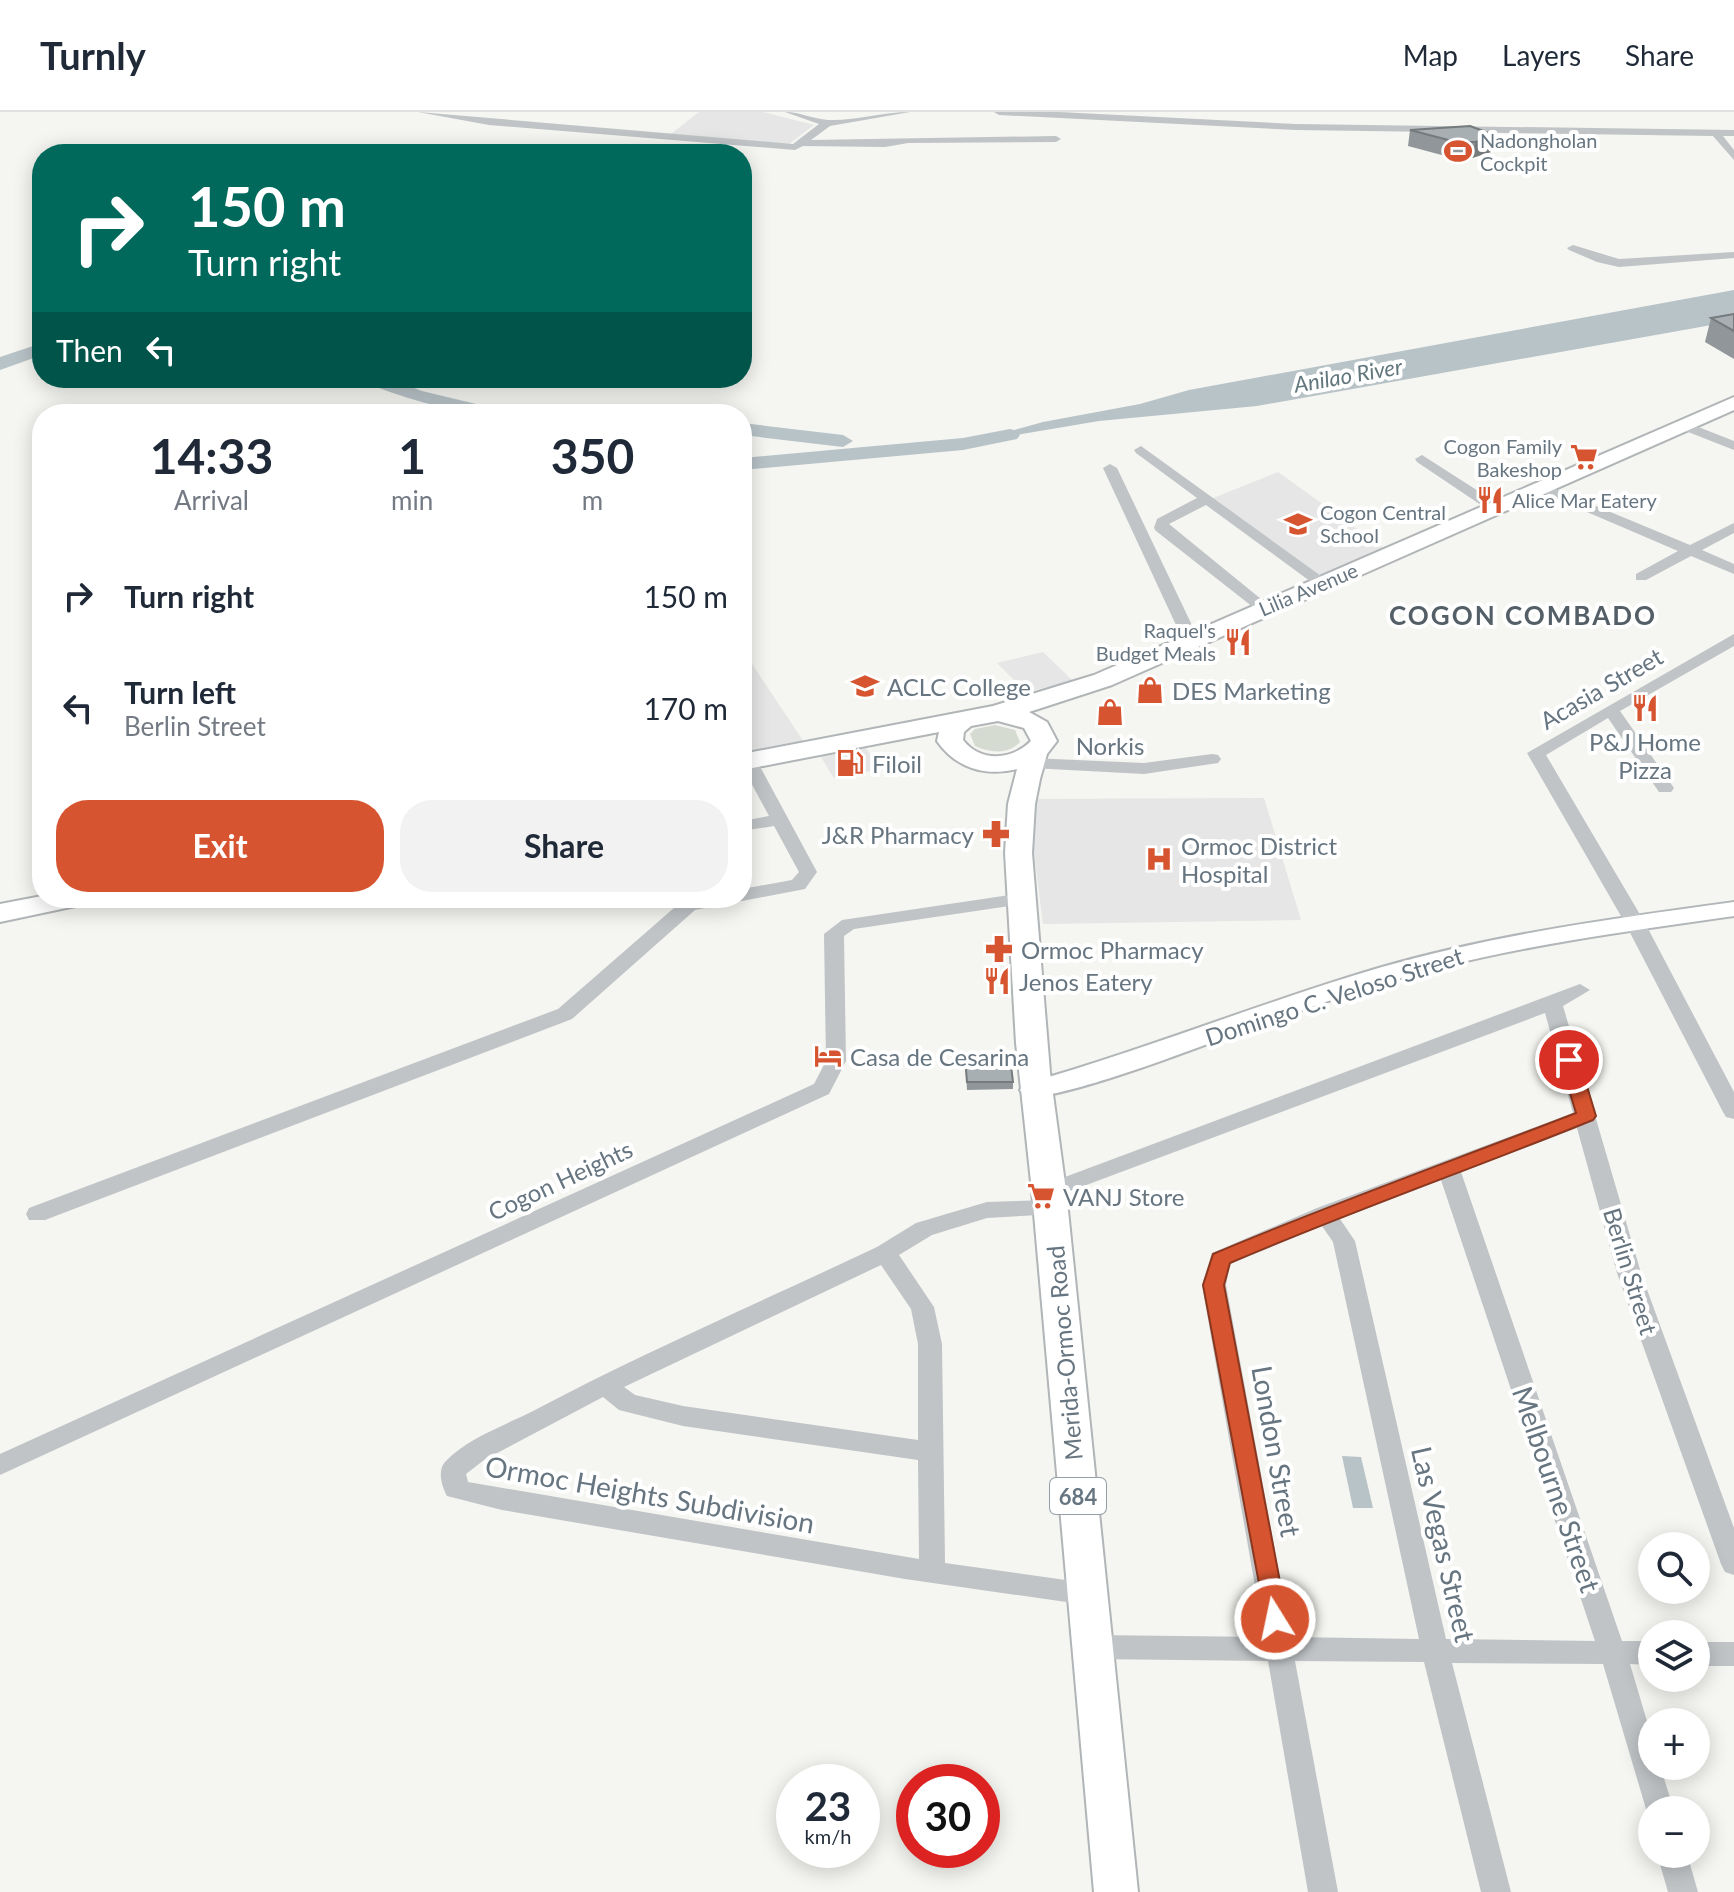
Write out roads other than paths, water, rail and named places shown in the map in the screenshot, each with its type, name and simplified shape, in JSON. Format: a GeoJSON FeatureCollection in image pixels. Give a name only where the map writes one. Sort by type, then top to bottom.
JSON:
{"type":"FeatureCollection","features":[{"type":"Feature","properties":{"kind":"highway","name":"Lilia Avenue"},"geometry":{"type":"LineString","coordinates":[[1103,680],[1683,425],[1730,408]]}},
{"type":"Feature","properties":{"kind":"highway"},"geometry":{"type":"LineString","coordinates":[[752,760],[998,713],[1103,680]]}},
{"type":"Feature","properties":{"kind":"highway"},"geometry":{"type":"LineString","coordinates":[[859,740],[904,742],[1002,764],[1037,753],[1064,711],[1103,680]]}},
{"type":"Feature","properties":{"kind":"highway"},"geometry":{"type":"LineString","coordinates":[[998,713],[1032,722],[1043,734],[1037,753]]}},
{"type":"Feature","properties":{"kind":"highway"},"geometry":{"type":"LineString","coordinates":[[964,719],[952,729],[950,741],[972,759]]}},
{"type":"Feature","properties":{"kind":"highway","name":"Merida-Ormoc Road"},"geometry":{"type":"LineString","coordinates":[[1018,814],[1037,753]]}},
{"type":"Feature","properties":{"kind":"highway","name":"Merida-Ormoc Road"},"geometry":{"type":"LineString","coordinates":[[972,759],[1007,786],[1018,814],[1034,1090],[1049,1199],[1116,1892]]}},
{"type":"Feature","properties":{"kind":"highway"},"geometry":{"type":"LineString","coordinates":[[0,913],[32,907]]}},
{"type":"Feature","properties":{"kind":"main road","name":"Domingo C. Veloso Street"},"geometry":{"type":"LineString","coordinates":[[1034,1090],[1095,1075],[1391,972],[1485,948],[1734,909]]}},
{"type":"Feature","properties":{"kind":"street"},"geometry":{"type":"LineString","coordinates":[[423,112],[532,126],[797,145],[885,144],[908,140],[1056,139]]}},
{"type":"Feature","properties":{"kind":"street"},"geometry":{"type":"LineString","coordinates":[[790,112],[827,123],[905,112]]}},
{"type":"Feature","properties":{"kind":"street"},"geometry":{"type":"LineString","coordinates":[[999,112],[1296,127],[1734,133]]}},
{"type":"Feature","properties":{"kind":"street"},"geometry":{"type":"LineString","coordinates":[[1286,112],[1296,119],[1296,127]]}},
{"type":"Feature","properties":{"kind":"street"},"geometry":{"type":"LineString","coordinates":[[797,145],[827,123]]}},
{"type":"Feature","properties":{"kind":"street"},"geometry":{"type":"LineString","coordinates":[[1716,133],[1734,157]]}},
{"type":"Feature","properties":{"kind":"street"},"geometry":{"type":"LineString","coordinates":[[1573,248],[1601,260],[1619,263],[1734,255]]}},
{"type":"Feature","properties":{"kind":"street"},"geometry":{"type":"LineString","coordinates":[[1683,425],[1734,446]]}},
{"type":"Feature","properties":{"kind":"street"},"geometry":{"type":"LineString","coordinates":[[1141,450],[1323,584]]}},
{"type":"Feature","properties":{"kind":"street"},"geometry":{"type":"LineString","coordinates":[[1422,459],[1495,508]]}},
{"type":"Feature","properties":{"kind":"street"},"geometry":{"type":"LineString","coordinates":[[1110,468],[1191,640]]}},
{"type":"Feature","properties":{"kind":"street"},"geometry":{"type":"LineString","coordinates":[[1543,488],[1734,569]]}},
{"type":"Feature","properties":{"kind":"street"},"geometry":{"type":"LineString","coordinates":[[1208,499],[1173,514],[1162,522],[1161,528],[1264,608]]}},
{"type":"Feature","properties":{"kind":"street"},"geometry":{"type":"LineString","coordinates":[[1641,577],[1734,527]]}},
{"type":"Feature","properties":{"kind":"street","name":"Acasia Street"},"geometry":{"type":"LineString","coordinates":[[1635,923],[1536,753],[1734,639]]}},
{"type":"Feature","properties":{"kind":"street"},"geometry":{"type":"LineString","coordinates":[[1611,710],[1665,788]]}},
{"type":"Feature","properties":{"kind":"street"},"geometry":{"type":"LineString","coordinates":[[1037,753],[1142,770],[1182,767],[1212,759]]}},
{"type":"Feature","properties":{"kind":"street"},"geometry":{"type":"LineString","coordinates":[[752,772],[808,872],[798,885],[752,893]]}},
{"type":"Feature","properties":{"kind":"street"},"geometry":{"type":"LineString","coordinates":[[752,824],[781,820]]}},
{"type":"Feature","properties":{"kind":"street","name":"Cogon Heights"},"geometry":{"type":"LineString","coordinates":[[0,1465],[822,1089],[836,1061],[834,934],[849,924],[1023,899]]}},
{"type":"Feature","properties":{"kind":"street"},"geometry":{"type":"LineString","coordinates":[[37,1214],[565,1014],[686,908]]}},
{"type":"Feature","properties":{"kind":"street"},"geometry":{"type":"LineString","coordinates":[[1635,923],[1734,1112]]}},
{"type":"Feature","properties":{"kind":"street"},"geometry":{"type":"LineString","coordinates":[[1552,1003],[1580,990]]}},
{"type":"Feature","properties":{"kind":"street","name":"Berlin Street"},"geometry":{"type":"LineString","coordinates":[[1552,1003],[1629,1273],[1734,1564]]}},
{"type":"Feature","properties":{"kind":"street","name":"Ormoc Heights Subdivision"},"geometry":{"type":"LineString","coordinates":[[1087,1594],[932,1572],[502,1500],[456,1489],[453,1470],[475,1453],[605,1385],[885,1253],[924,1229],[987,1210],[1049,1199],[1552,1003]]}},
{"type":"Feature","properties":{"kind":"street"},"geometry":{"type":"LineString","coordinates":[[1325,1214],[1586,1116]]}},
{"type":"Feature","properties":{"kind":"street","name":"Melbourne Street"},"geometry":{"type":"LineString","coordinates":[[1449,1170],[1613,1653],[1655,1796]]}},
{"type":"Feature","properties":{"kind":"street","name":"London Street"},"geometry":{"type":"LineString","coordinates":[[1323,1892],[1214,1285],[1220,1259],[1325,1214]]}},
{"type":"Feature","properties":{"kind":"street","name":"Las Vegas Street"},"geometry":{"type":"LineString","coordinates":[[1325,1214],[1344,1241],[1435,1651],[1496,1892]]}},
{"type":"Feature","properties":{"kind":"street"},"geometry":{"type":"LineString","coordinates":[[885,1253],[922,1307],[930,1344],[932,1572]]}},
{"type":"Feature","properties":{"kind":"street"},"geometry":{"type":"LineString","coordinates":[[605,1385],[628,1403],[683,1416],[933,1452]]}},
{"type":"Feature","properties":{"kind":"street"},"geometry":{"type":"LineString","coordinates":[[1092,1647],[1638,1653]]}},
{"type":"Feature","properties":{"kind":"street"},"geometry":{"type":"LineString","coordinates":[[1710,1654],[1734,1654]]}},
{"type":"Feature","properties":{"kind":"street"},"geometry":{"type":"LineString","coordinates":[[1676,1868],[1683,1892]]}},
{"type":"Feature","properties":{"kind":"water"},"geometry":{"type":"Polygon","coordinates":[[[1734,290],[1734,321],[1257,406],[1099,421],[968,443],[1043,422],[1140,404],[1189,390],[1734,290]]]}},
{"type":"Feature","properties":{"kind":"water"},"geometry":{"type":"Polygon","coordinates":[[[1342,1456],[1361,1457],[1373,1508],[1353,1508],[1342,1456]]]}},
{"type":"Feature","properties":{"kind":"waterway","name":"Anilao River"},"geometry":{"type":"LineString","coordinates":[[0,364],[32,353]]}},
{"type":"Feature","properties":{"kind":"waterway","name":"Anilao River"},"geometry":{"type":"LineString","coordinates":[[396,388],[452,404]]}},
{"type":"Feature","properties":{"kind":"waterway","name":"Anilao River"},"geometry":{"type":"LineString","coordinates":[[752,430],[843,441]]}},
{"type":"Feature","properties":{"kind":"waterway","name":"Anilao River"},"geometry":{"type":"LineString","coordinates":[[752,463],[963,444],[1010,435]]}},
{"type":"Feature","properties":{"kind":"place","name":"Nadongholan Cockpit"},"geometry":{"type":"Point","coordinates":[1458,151]}},
{"type":"Feature","properties":{"kind":"place","name":"Cogon Family Bakeshop"},"geometry":{"type":"Point","coordinates":[1584,457]}},
{"type":"Feature","properties":{"kind":"place","name":"Alice Mar Eatery"},"geometry":{"type":"Point","coordinates":[1490,500]}},
{"type":"Feature","properties":{"kind":"place","name":"Cogon Central School"},"geometry":{"type":"Point","coordinates":[1298,524]}},
{"type":"Feature","properties":{"kind":"place","name":"Raquel's Budget Meals"},"geometry":{"type":"Point","coordinates":[1238,642]}},
{"type":"Feature","properties":{"kind":"place","name":"ACLC College"},"geometry":{"type":"Point","coordinates":[865,686]}},
{"type":"Feature","properties":{"kind":"place","name":"DES Marketing"},"geometry":{"type":"Point","coordinates":[1150,690]}},
{"type":"Feature","properties":{"kind":"place","name":"P&J Home Pizza"},"geometry":{"type":"Point","coordinates":[1645,708]}},
{"type":"Feature","properties":{"kind":"place","name":"Norkis"},"geometry":{"type":"Point","coordinates":[1110,712]}},
{"type":"Feature","properties":{"kind":"place","name":"Filoil"},"geometry":{"type":"Point","coordinates":[850,763]}},
{"type":"Feature","properties":{"kind":"place","name":"J&R Pharmacy"},"geometry":{"type":"Point","coordinates":[996,834]}},
{"type":"Feature","properties":{"kind":"place","name":"Ormoc District Hospital"},"geometry":{"type":"Point","coordinates":[1159,859]}},
{"type":"Feature","properties":{"kind":"place","name":"Ormoc Pharmacy"},"geometry":{"type":"Point","coordinates":[999,949]}},
{"type":"Feature","properties":{"kind":"place","name":"Jenos Eatery"},"geometry":{"type":"Point","coordinates":[997,981]}},
{"type":"Feature","properties":{"kind":"place","name":"Casa de Cesarina"},"geometry":{"type":"Point","coordinates":[828,1056]}},
{"type":"Feature","properties":{"kind":"place","name":"VANJ Store"},"geometry":{"type":"Point","coordinates":[1041,1196]}},
{"type":"Feature","properties":{"kind":"district","name":"COGON COMBADO"},"geometry":{"type":"Point","coordinates":[1523,615]}}]}
